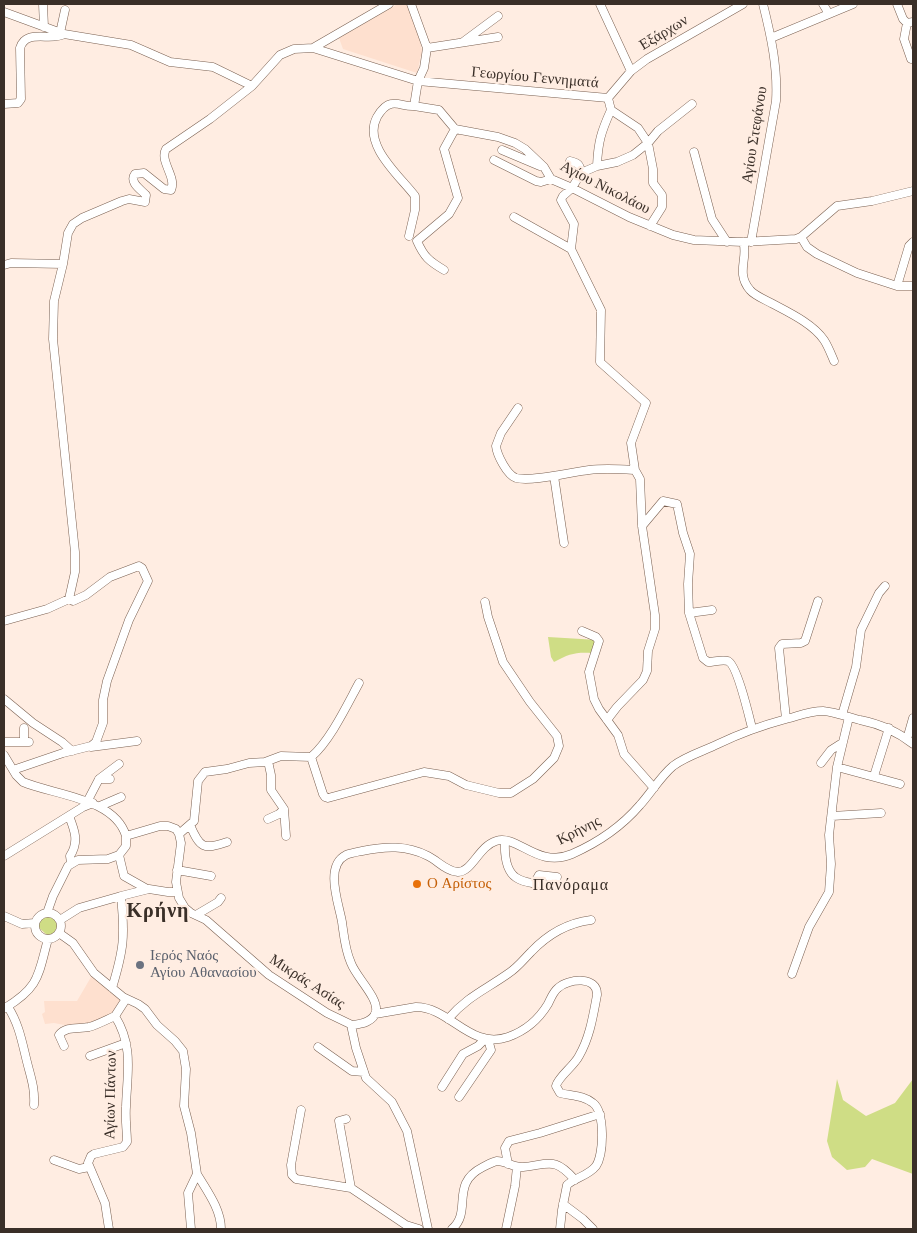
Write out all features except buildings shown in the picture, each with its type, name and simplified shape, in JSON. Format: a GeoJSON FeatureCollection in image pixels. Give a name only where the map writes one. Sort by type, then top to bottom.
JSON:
{"type":"FeatureCollection","features":[{"type":"Feature","properties":{"kind":"street"},"geometry":{"type":"LineString","coordinates":[[43,4],[44,27]]}},
{"type":"Feature","properties":{"kind":"street"},"geometry":{"type":"LineString","coordinates":[[69,599],[76,558],[60,423],[52,326],[54,301],[68,233],[72,224],[122,201],[145,202],[146,195],[133,181],[133,177],[138,172],[144,173],[164,189],[171,190],[173,183],[164,151],[252,86],[280,55],[294,49],[312,48],[389,4]]}},
{"type":"Feature","properties":{"kind":"street"},"geometry":{"type":"LineString","coordinates":[[411,4],[427,48],[424,68],[418,81],[414,106]]}},
{"type":"Feature","properties":{"kind":"street"},"geometry":{"type":"LineString","coordinates":[[600,4],[631,71]]}},
{"type":"Feature","properties":{"kind":"street","name":"Εξάρχων"},"geometry":{"type":"LineString","coordinates":[[608,98],[631,71],[647,59],[743,4]]}},
{"type":"Feature","properties":{"kind":"street","name":"Αγίου Στεφάνου"},"geometry":{"type":"LineString","coordinates":[[763,4],[771,38],[777,81],[776,101],[742,261],[743,274],[750,291],[800,318],[823,339],[834,361]]}},
{"type":"Feature","properties":{"kind":"street"},"geometry":{"type":"LineString","coordinates":[[823,4],[829,14]]}},
{"type":"Feature","properties":{"kind":"street"},"geometry":{"type":"LineString","coordinates":[[771,38],[853,4]]}},
{"type":"Feature","properties":{"kind":"street"},"geometry":{"type":"LineString","coordinates":[[897,4],[903,19],[910,22],[904,39],[911,59]]}},
{"type":"Feature","properties":{"kind":"street"},"geometry":{"type":"LineString","coordinates":[[4,104],[18,102],[21,99],[20,48],[22,42],[35,36],[58,38],[62,33],[65,10]]}},
{"type":"Feature","properties":{"kind":"street"},"geometry":{"type":"LineString","coordinates":[[5,16],[62,33],[131,45],[170,62],[213,67],[252,86]]}},
{"type":"Feature","properties":{"kind":"street"},"geometry":{"type":"LineString","coordinates":[[462,43],[498,16]]}},
{"type":"Feature","properties":{"kind":"street"},"geometry":{"type":"LineString","coordinates":[[427,48],[498,38]]}},
{"type":"Feature","properties":{"kind":"street","name":"Γεωργίου Γεννηματά"},"geometry":{"type":"LineString","coordinates":[[312,48],[418,81],[608,98],[611,110],[638,128],[648,143]]}},
{"type":"Feature","properties":{"kind":"street"},"geometry":{"type":"LineString","coordinates":[[409,236],[415,210],[415,196],[388,164],[378,148],[373,130],[378,115],[387,106],[395,104],[439,110],[455,130],[444,149],[458,198],[449,214],[418,241],[423,254],[430,262],[444,270]]}},
{"type":"Feature","properties":{"kind":"street"},"geometry":{"type":"LineString","coordinates":[[608,720],[628,694],[643,680],[647,671],[649,642],[655,629],[656,615],[642,526],[640,479],[635,470],[631,443],[646,403],[600,362],[601,310],[571,249],[574,224],[561,200],[572,188],[581,173],[633,155],[648,143],[658,131],[692,104]]}},
{"type":"Feature","properties":{"kind":"street"},"geometry":{"type":"LineString","coordinates":[[597,166],[600,138],[611,110]]}},
{"type":"Feature","properties":{"kind":"street","name":"Αγίου Νικολάου"},"geometry":{"type":"LineString","coordinates":[[455,130],[498,137],[515,143],[525,149],[544,167],[551,179],[618,212],[673,235],[694,240],[727,242],[786,241],[801,237]]}},
{"type":"Feature","properties":{"kind":"street"},"geometry":{"type":"LineString","coordinates":[[648,143],[653,183],[662,195],[662,206],[650,226]]}},
{"type":"Feature","properties":{"kind":"street"},"geometry":{"type":"LineString","coordinates":[[502,150],[544,167]]}},
{"type":"Feature","properties":{"kind":"street"},"geometry":{"type":"LineString","coordinates":[[694,152],[712,219],[727,242]]}},
{"type":"Feature","properties":{"kind":"street"},"geometry":{"type":"LineString","coordinates":[[494,160],[536,181],[541,182],[551,179]]}},
{"type":"Feature","properties":{"kind":"street"},"geometry":{"type":"LineString","coordinates":[[570,161],[580,166],[581,173]]}},
{"type":"Feature","properties":{"kind":"street"},"geometry":{"type":"LineString","coordinates":[[913,191],[872,201],[836,206],[801,237],[807,247],[817,254],[857,273],[897,286],[913,286]]}},
{"type":"Feature","properties":{"kind":"street"},"geometry":{"type":"LineString","coordinates":[[514,217],[571,249]]}},
{"type":"Feature","properties":{"kind":"street"},"geometry":{"type":"LineString","coordinates":[[897,286],[909,246],[913,242]]}},
{"type":"Feature","properties":{"kind":"street"},"geometry":{"type":"LineString","coordinates":[[4,265],[11,263],[63,264]]}},
{"type":"Feature","properties":{"kind":"street"},"geometry":{"type":"LineString","coordinates":[[518,408],[496,444],[497,452],[509,472],[515,478],[554,476],[599,469],[635,470]]}},
{"type":"Feature","properties":{"kind":"street"},"geometry":{"type":"LineString","coordinates":[[554,476],[564,543]]}},
{"type":"Feature","properties":{"kind":"street"},"geometry":{"type":"LineString","coordinates":[[642,526],[663,501],[677,504],[690,554],[689,613],[704,659],[708,662],[726,660],[732,664],[743,693],[752,728]]}},
{"type":"Feature","properties":{"kind":"street"},"geometry":{"type":"LineString","coordinates":[[4,621],[47,610],[69,599],[73,601],[83,597],[110,577],[139,566],[142,568],[148,581],[129,620],[107,681],[102,700],[103,723],[95,744],[14,770]]}},
{"type":"Feature","properties":{"kind":"street"},"geometry":{"type":"LineString","coordinates":[[792,974],[809,928],[830,892],[829,836],[836,768],[842,743],[845,716],[856,667],[861,630],[879,593],[885,586]]}},
{"type":"Feature","properties":{"kind":"street"},"geometry":{"type":"LineString","coordinates":[[786,719],[779,648],[782,644],[805,641],[818,601]]}},
{"type":"Feature","properties":{"kind":"street"},"geometry":{"type":"LineString","coordinates":[[311,757],[323,794],[328,798],[424,772],[450,776],[462,784],[503,794],[514,792],[533,779],[554,758],[558,750],[558,740],[503,662],[485,602]]}},
{"type":"Feature","properties":{"kind":"street"},"geometry":{"type":"LineString","coordinates":[[689,613],[712,610]]}},
{"type":"Feature","properties":{"kind":"street"},"geometry":{"type":"LineString","coordinates":[[582,631],[596,637],[599,641],[590,667],[589,679],[598,708],[618,735],[624,754],[654,788]]}},
{"type":"Feature","properties":{"kind":"street"},"geometry":{"type":"LineString","coordinates":[[180,834],[190,826],[195,816],[198,780],[205,772],[249,763],[268,762],[281,756],[311,757],[320,748],[359,683]]}},
{"type":"Feature","properties":{"kind":"street"},"geometry":{"type":"LineString","coordinates":[[4,699],[72,751]]}},
{"type":"Feature","properties":{"kind":"street","name":"Κρήνης"},"geometry":{"type":"LineString","coordinates":[[505,841],[541,856],[552,858],[570,855],[626,820],[672,767],[682,761],[752,728],[814,712],[824,711],[889,728],[910,741]]}},
{"type":"Feature","properties":{"kind":"street"},"geometry":{"type":"LineString","coordinates":[[910,741],[913,718]]}},
{"type":"Feature","properties":{"kind":"street"},"geometry":{"type":"LineString","coordinates":[[4,742],[27,742],[24,728]]}},
{"type":"Feature","properties":{"kind":"street"},"geometry":{"type":"LineString","coordinates":[[874,776],[889,728]]}},
{"type":"Feature","properties":{"kind":"street"},"geometry":{"type":"LineString","coordinates":[[86,747],[137,741]]}},
{"type":"Feature","properties":{"kind":"street"},"geometry":{"type":"LineString","coordinates":[[820,764],[834,746],[842,743]]}},
{"type":"Feature","properties":{"kind":"street"},"geometry":{"type":"LineString","coordinates":[[4,755],[23,782],[93,804],[118,821],[126,836],[126,846],[119,855],[108,859],[78,860],[71,863],[53,896],[47,913]]}},
{"type":"Feature","properties":{"kind":"street"},"geometry":{"type":"LineString","coordinates":[[268,762],[271,772],[271,790],[284,809],[286,836]]}},
{"type":"Feature","properties":{"kind":"street"},"geometry":{"type":"LineString","coordinates":[[93,804],[99,779],[120,764]]}},
{"type":"Feature","properties":{"kind":"street"},"geometry":{"type":"LineString","coordinates":[[836,768],[900,784]]}},
{"type":"Feature","properties":{"kind":"street"},"geometry":{"type":"LineString","coordinates":[[99,779],[110,779]]}},
{"type":"Feature","properties":{"kind":"street"},"geometry":{"type":"LineString","coordinates":[[4,856],[83,807],[122,798]]}},
{"type":"Feature","properties":{"kind":"street"},"geometry":{"type":"LineString","coordinates":[[268,819],[279,814],[284,809]]}},
{"type":"Feature","properties":{"kind":"street"},"geometry":{"type":"LineString","coordinates":[[832,816],[881,813]]}},
{"type":"Feature","properties":{"kind":"street"},"geometry":{"type":"LineString","coordinates":[[69,816],[76,835],[75,848],[70,856],[71,863]]}},
{"type":"Feature","properties":{"kind":"street"},"geometry":{"type":"LineString","coordinates":[[60,920],[76,909],[146,889],[177,892],[177,870],[181,844],[180,834],[174,828],[164,825],[126,836]]}},
{"type":"Feature","properties":{"kind":"street"},"geometry":{"type":"LineString","coordinates":[[190,826],[196,840],[202,845],[211,847],[227,842]]}},
{"type":"Feature","properties":{"kind":"street"},"geometry":{"type":"LineString","coordinates":[[351,1025],[370,1021],[375,1014],[376,1007],[353,968],[346,949],[335,887],[335,871],[337,864],[342,858],[351,854],[392,846],[429,856],[452,871],[463,871],[467,870],[480,852],[494,841],[505,841],[504,855],[509,872],[516,878],[534,884],[557,881]]}},
{"type":"Feature","properties":{"kind":"street"},"geometry":{"type":"LineString","coordinates":[[119,855],[124,876],[146,889]]}},
{"type":"Feature","properties":{"kind":"street"},"geometry":{"type":"LineString","coordinates":[[177,870],[211,876]]}},
{"type":"Feature","properties":{"kind":"street","name":"Μικράς Ασίας"},"geometry":{"type":"LineString","coordinates":[[177,892],[185,908],[212,925],[264,971],[327,1012],[351,1025],[353,1040],[369,1082],[394,1106],[406,1131],[428,1229]]}},
{"type":"Feature","properties":{"kind":"street"},"geometry":{"type":"LineString","coordinates":[[112,988],[119,968],[124,938],[121,896]]}},
{"type":"Feature","properties":{"kind":"street"},"geometry":{"type":"LineString","coordinates":[[196,915],[218,902],[221,898]]}},
{"type":"Feature","properties":{"kind":"street"},"geometry":{"type":"LineString","coordinates":[[47,913],[55,915],[60,920],[59,933],[54,937],[42,938],[35,929],[35,923],[40,916],[47,913]]}},
{"type":"Feature","properties":{"kind":"street"},"geometry":{"type":"LineString","coordinates":[[4,916],[22,924],[35,923]]}},
{"type":"Feature","properties":{"kind":"street"},"geometry":{"type":"LineString","coordinates":[[448,1019],[471,996],[516,968],[544,939],[563,927],[591,920]]}},
{"type":"Feature","properties":{"kind":"street"},"geometry":{"type":"LineString","coordinates":[[59,933],[73,943],[94,974],[126,999],[145,1009],[157,1025],[183,1051],[186,1069],[184,1106],[191,1132],[197,1174],[211,1197],[219,1217],[221,1229]]}},
{"type":"Feature","properties":{"kind":"street"},"geometry":{"type":"LineString","coordinates":[[34,1105],[34,1087],[23,1041],[15,1017],[6,1008],[26,994],[34,985],[42,965],[48,939]]}},
{"type":"Feature","properties":{"kind":"street"},"geometry":{"type":"LineString","coordinates":[[375,1014],[420,1007],[448,1019],[473,1035],[486,1039],[508,1037],[528,1026],[540,1016],[559,986],[573,982],[592,983],[595,985],[597,993],[589,1033],[577,1059],[569,1071],[559,1079],[556,1086],[560,1093],[583,1097],[595,1104],[600,1114],[602,1133],[599,1161],[587,1174],[567,1185],[560,1229]]}},
{"type":"Feature","properties":{"kind":"street"},"geometry":{"type":"LineString","coordinates":[[64,1046],[59,1038],[60,1032],[68,1029],[89,1027],[115,1016],[126,999]]}},
{"type":"Feature","properties":{"kind":"street","name":"Αγίων Πάντων"},"geometry":{"type":"LineString","coordinates":[[89,1167],[89,1160],[94,1154],[119,1149],[127,1145],[126,1107],[129,1071],[126,1043],[115,1016]]}},
{"type":"Feature","properties":{"kind":"street"},"geometry":{"type":"LineString","coordinates":[[442,1087],[463,1054],[486,1039]]}},
{"type":"Feature","properties":{"kind":"street"},"geometry":{"type":"LineString","coordinates":[[459,1097],[491,1050],[486,1039]]}},
{"type":"Feature","properties":{"kind":"street"},"geometry":{"type":"LineString","coordinates":[[90,1056],[126,1043]]}},
{"type":"Feature","properties":{"kind":"street"},"geometry":{"type":"LineString","coordinates":[[318,1047],[352,1071],[364,1072]]}},
{"type":"Feature","properties":{"kind":"street"},"geometry":{"type":"LineString","coordinates":[[301,1110],[291,1165],[292,1175],[296,1179],[351,1188],[406,1225],[419,1229]]}},
{"type":"Feature","properties":{"kind":"street"},"geometry":{"type":"LineString","coordinates":[[508,1164],[505,1148],[509,1141],[600,1114]]}},
{"type":"Feature","properties":{"kind":"street"},"geometry":{"type":"LineString","coordinates":[[346,1119],[339,1121],[351,1188]]}},
{"type":"Feature","properties":{"kind":"street"},"geometry":{"type":"LineString","coordinates":[[54,1160],[79,1169],[89,1167],[105,1203],[109,1229]]}},
{"type":"Feature","properties":{"kind":"street"},"geometry":{"type":"LineString","coordinates":[[452,1229],[460,1217],[464,1186],[470,1175],[496,1161],[518,1167],[554,1164],[563,1167],[575,1180]]}},
{"type":"Feature","properties":{"kind":"street"},"geometry":{"type":"LineString","coordinates":[[506,1229],[518,1167]]}},
{"type":"Feature","properties":{"kind":"street"},"geometry":{"type":"LineString","coordinates":[[191,1229],[188,1193],[197,1174]]}},
{"type":"Feature","properties":{"kind":"street"},"geometry":{"type":"LineString","coordinates":[[563,1204],[593,1229]]}},
{"type":"Feature","properties":{"kind":"shaded area"},"geometry":{"type":"Polygon","coordinates":[[[398,4],[407,4],[419,37],[422,51],[417,73],[343,49],[339,38],[398,4]]]}},
{"type":"Feature","properties":{"kind":"shaded area"},"geometry":{"type":"Polygon","coordinates":[[[94,972],[124,997],[111,1016],[93,1025],[45,1024],[42,1014],[45,1012],[44,1001],[77,1001],[94,972]]]}},
{"type":"Feature","properties":{"kind":"green space"},"geometry":{"type":"Polygon","coordinates":[[[548,637],[598,640],[592,653],[572,654],[554,662],[551,657],[548,637]]]}},
{"type":"Feature","properties":{"kind":"green space"},"geometry":{"type":"Polygon","coordinates":[[[43,916],[52,917],[58,921],[59,927],[55,935],[47,935],[37,926],[43,916]]]}},
{"type":"Feature","properties":{"kind":"green space"},"geometry":{"type":"Polygon","coordinates":[[[837,1079],[843,1100],[866,1116],[895,1103],[913,1079],[913,1174],[872,1159],[865,1167],[847,1170],[832,1157],[827,1141],[837,1079]]]}},
{"type":"Feature","properties":{"kind":"place","name":"Ο Αρίστος"},"geometry":{"type":"Point","coordinates":[417,884]}},
{"type":"Feature","properties":{"kind":"place","name":"Ιερός Ναός Αγίου Αθανασίου"},"geometry":{"type":"Point","coordinates":[140,965]}},
{"type":"Feature","properties":{"kind":"district","name":"Πανόραμα"},"geometry":{"type":"Point","coordinates":[571,886]}},
{"type":"Feature","properties":{"kind":"district","name":"Κρήνη"},"geometry":{"type":"Point","coordinates":[158,912]}}]}
